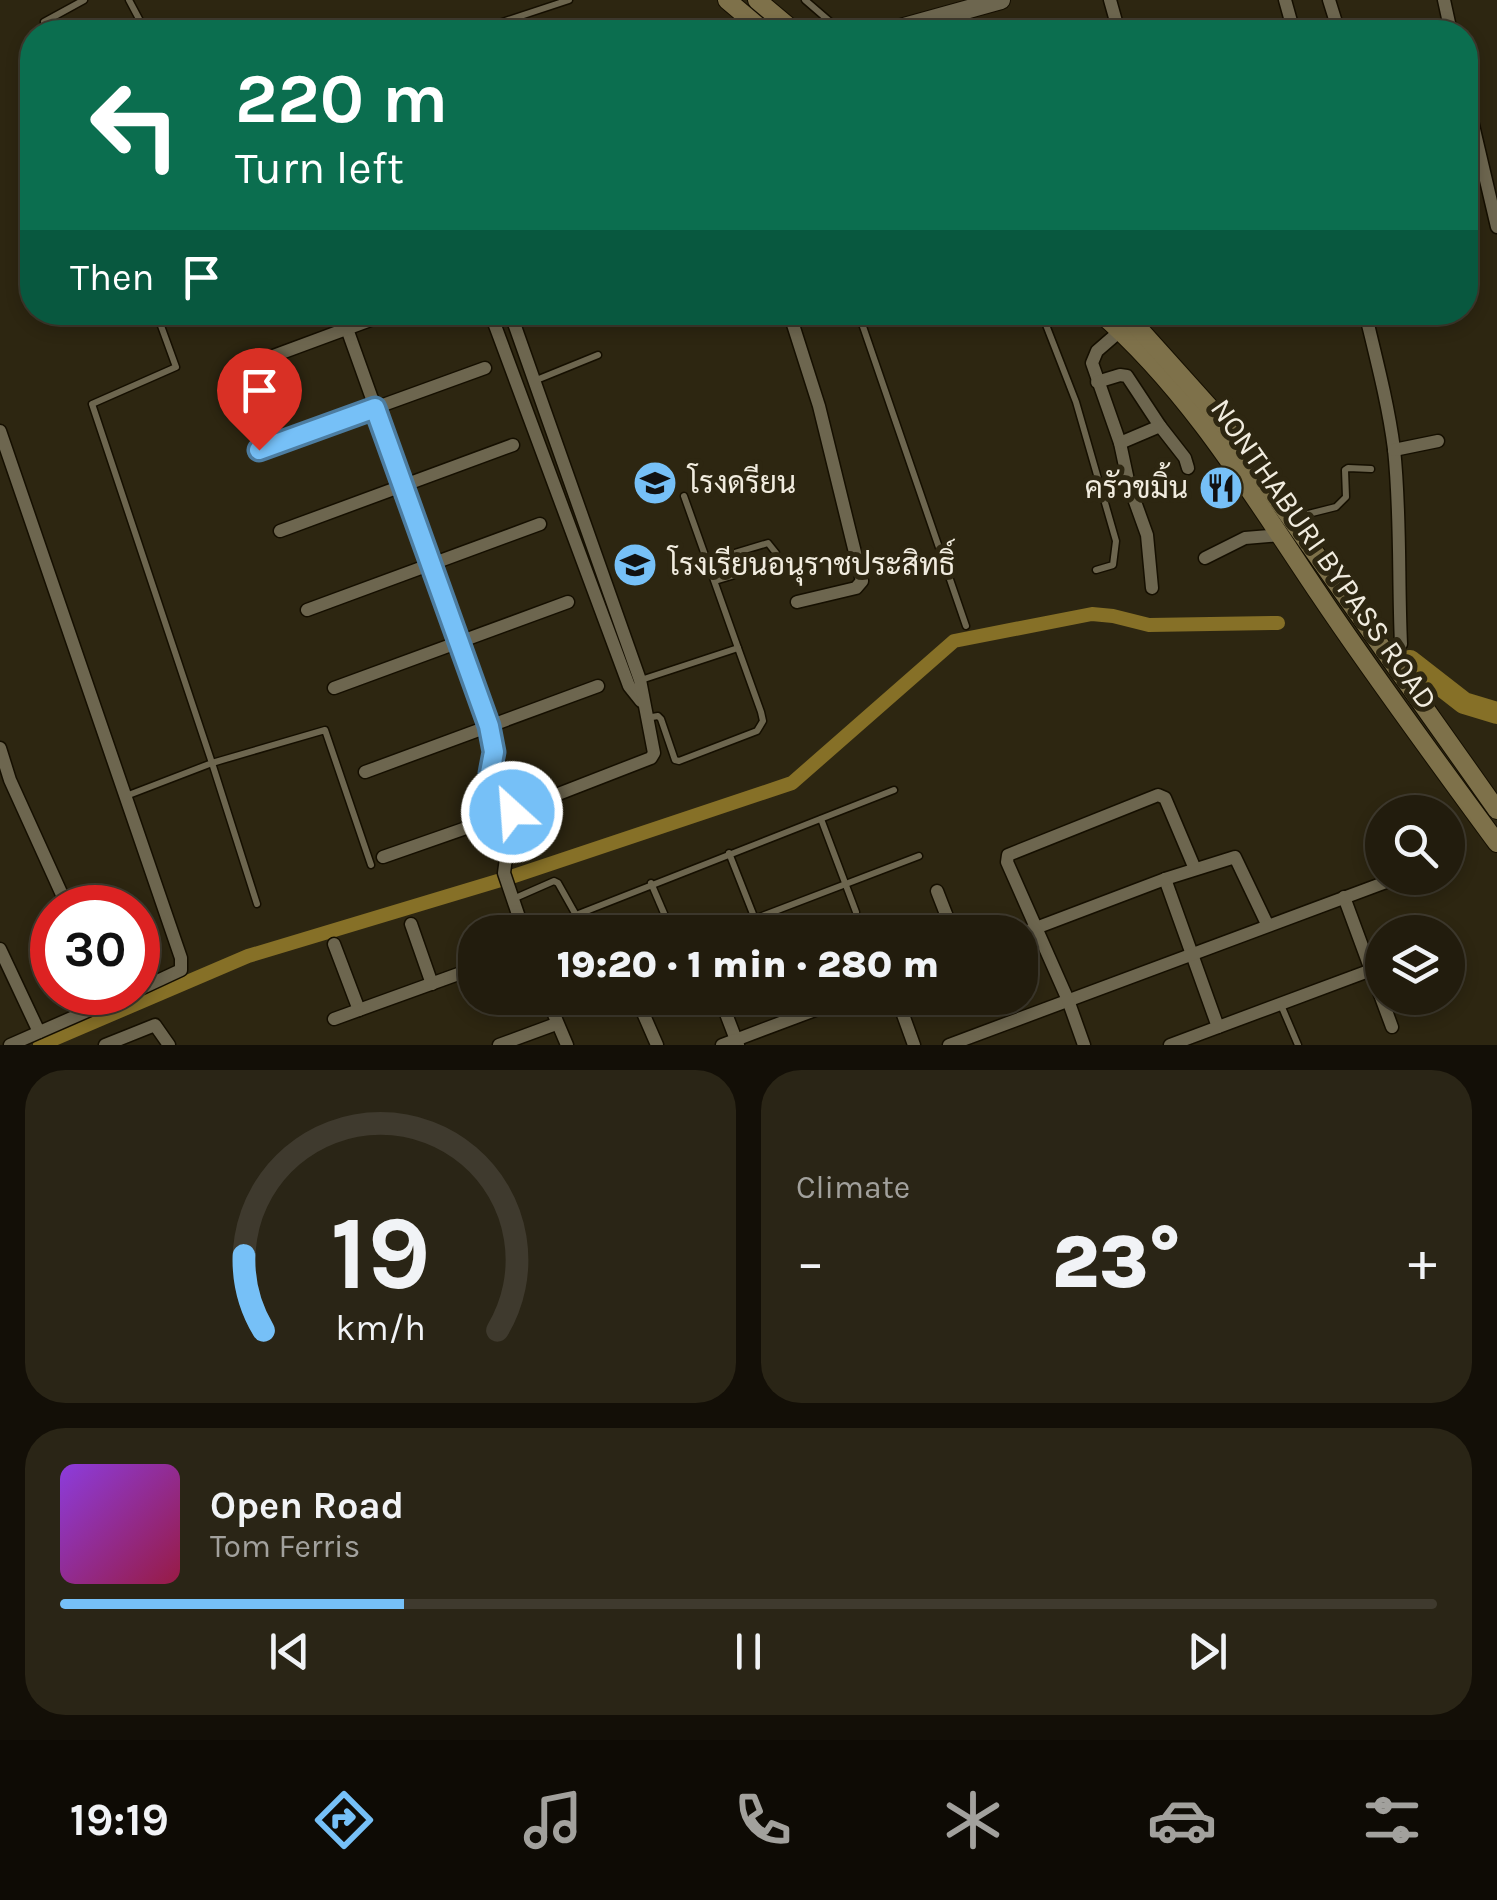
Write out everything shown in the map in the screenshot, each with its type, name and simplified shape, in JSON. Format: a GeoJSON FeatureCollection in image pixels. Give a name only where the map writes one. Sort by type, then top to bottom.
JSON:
{"type":"FeatureCollection","features":[{"type":"Feature","properties":{"kind":"main road"},"geometry":{"type":"LineString","coordinates":[[727,0],[751,20]]}},
{"type":"Feature","properties":{"kind":"main road"},"geometry":{"type":"LineString","coordinates":[[757,0],[781,20]]}},
{"type":"Feature","properties":{"kind":"main road","name":"NONTHABURI BYPASS ROAD"},"geometry":{"type":"LineString","coordinates":[[1124,325],[1213,437],[1366,663],[1496,839]]}},
{"type":"Feature","properties":{"kind":"main road","name":"NONTHABURI BYPASS ROAD"},"geometry":{"type":"LineString","coordinates":[[1125,325],[1221,420],[1497,810]]}},
{"type":"Feature","properties":{"kind":"street"},"geometry":{"type":"LineString","coordinates":[[929,20],[1001,0]]}},
{"type":"Feature","properties":{"kind":"street"},"geometry":{"type":"LineString","coordinates":[[1478,147],[1497,228]]}},
{"type":"Feature","properties":{"kind":"street"},"geometry":{"type":"LineString","coordinates":[[345,325],[489,726],[494,752],[490,773],[498,795],[511,808],[508,887],[518,915]]}},
{"type":"Feature","properties":{"kind":"street"},"geometry":{"type":"LineString","coordinates":[[230,372],[357,325]]}},
{"type":"Feature","properties":{"kind":"street"},"geometry":{"type":"LineString","coordinates":[[495,325],[629,686],[642,703]]}},
{"type":"Feature","properties":{"kind":"street"},"geometry":{"type":"LineString","coordinates":[[377,861],[651,758],[654,742],[642,703],[640,680],[515,325]]}},
{"type":"Feature","properties":{"kind":"street"},"geometry":{"type":"LineString","coordinates":[[793,325],[820,406],[862,581],[856,588],[797,602]]}},
{"type":"Feature","properties":{"kind":"street"},"geometry":{"type":"LineString","coordinates":[[1120,325],[1094,358],[1096,382],[1120,443],[1129,486],[1147,535],[1152,588]]}},
{"type":"Feature","properties":{"kind":"street"},"geometry":{"type":"LineString","coordinates":[[1368,325],[1386,393],[1394,450],[1401,644]]}},
{"type":"Feature","properties":{"kind":"street"},"geometry":{"type":"LineString","coordinates":[[259,450],[485,368]]}},
{"type":"Feature","properties":{"kind":"street"},"geometry":{"type":"LineString","coordinates":[[1096,382],[1120,374],[1127,376],[1186,458],[1188,468]]}},
{"type":"Feature","properties":{"kind":"street"},"geometry":{"type":"LineString","coordinates":[[516,387],[534,381]]}},
{"type":"Feature","properties":{"kind":"street"},"geometry":{"type":"LineString","coordinates":[[1120,443],[1160,426]]}},
{"type":"Feature","properties":{"kind":"street"},"geometry":{"type":"LineString","coordinates":[[0,432],[156,885]]}},
{"type":"Feature","properties":{"kind":"street"},"geometry":{"type":"LineString","coordinates":[[1394,450],[1438,441]]}},
{"type":"Feature","properties":{"kind":"street"},"geometry":{"type":"LineString","coordinates":[[280,530],[513,445]]}},
{"type":"Feature","properties":{"kind":"street"},"geometry":{"type":"LineString","coordinates":[[306,610],[540,524]]}},
{"type":"Feature","properties":{"kind":"street"},"geometry":{"type":"LineString","coordinates":[[1205,558],[1245,538],[1280,534]]}},
{"type":"Feature","properties":{"kind":"street"},"geometry":{"type":"LineString","coordinates":[[580,555],[596,550]]}},
{"type":"Feature","properties":{"kind":"street"},"geometry":{"type":"LineString","coordinates":[[334,688],[568,602]]}},
{"type":"Feature","properties":{"kind":"street"},"geometry":{"type":"LineString","coordinates":[[365,772],[598,686]]}},
{"type":"Feature","properties":{"kind":"street"},"geometry":{"type":"LineString","coordinates":[[0,748],[10,780],[58,885]]}},
{"type":"Feature","properties":{"kind":"street"},"geometry":{"type":"LineString","coordinates":[[1031,915],[1008,855],[1150,797],[1165,798],[1195,869]]}},
{"type":"Feature","properties":{"kind":"street"},"geometry":{"type":"LineString","coordinates":[[1038,928],[1165,879],[1236,858],[1267,924]]}},
{"type":"Feature","properties":{"kind":"street"},"geometry":{"type":"LineString","coordinates":[[1165,879],[1218,1027]]}},
{"type":"Feature","properties":{"kind":"street"},"geometry":{"type":"LineString","coordinates":[[949,1045],[1365,890]]}},
{"type":"Feature","properties":{"kind":"street"},"geometry":{"type":"LineString","coordinates":[[938,891],[947,915]]}},
{"type":"Feature","properties":{"kind":"street"},"geometry":{"type":"LineString","coordinates":[[160,896],[181,958],[181,970],[160,979]]}},
{"type":"Feature","properties":{"kind":"street"},"geometry":{"type":"LineString","coordinates":[[1344,898],[1365,943]]}},
{"type":"Feature","properties":{"kind":"street"},"geometry":{"type":"LineString","coordinates":[[412,924],[432,984]]}},
{"type":"Feature","properties":{"kind":"street"},"geometry":{"type":"LineString","coordinates":[[1038,930],[1084,1045]]}},
{"type":"Feature","properties":{"kind":"street"},"geometry":{"type":"LineString","coordinates":[[334,944],[359,1010]]}},
{"type":"Feature","properties":{"kind":"street"},"geometry":{"type":"LineString","coordinates":[[0,950],[39,1032]]}},
{"type":"Feature","properties":{"kind":"street"},"geometry":{"type":"LineString","coordinates":[[1170,1045],[1365,972]]}},
{"type":"Feature","properties":{"kind":"street"},"geometry":{"type":"LineString","coordinates":[[334,1019],[458,974]]}},
{"type":"Feature","properties":{"kind":"street"},"geometry":{"type":"LineString","coordinates":[[10,1045],[83,1015]]}},
{"type":"Feature","properties":{"kind":"street"},"geometry":{"type":"LineString","coordinates":[[553,1015],[566,1045]]}},
{"type":"Feature","properties":{"kind":"street"},"geometry":{"type":"LineString","coordinates":[[644,1015],[657,1045]]}},
{"type":"Feature","properties":{"kind":"street"},"geometry":{"type":"LineString","coordinates":[[727,1015],[737,1042]]}},
{"type":"Feature","properties":{"kind":"street"},"geometry":{"type":"LineString","coordinates":[[722,1045],[737,1042],[790,1015]]}},
{"type":"Feature","properties":{"kind":"street"},"geometry":{"type":"LineString","coordinates":[[904,1015],[914,1045]]}},
{"type":"Feature","properties":{"kind":"street"},"geometry":{"type":"LineString","coordinates":[[1389,1015],[1392,1027]]}},
{"type":"Feature","properties":{"kind":"street"},"geometry":{"type":"LineString","coordinates":[[499,1045],[556,1024]]}},
{"type":"Feature","properties":{"kind":"street"},"geometry":{"type":"LineString","coordinates":[[104,1045],[155,1025],[170,1045]]}},
{"type":"Feature","properties":{"kind":"lane"},"geometry":{"type":"LineString","coordinates":[[48,20],[84,0]]}},
{"type":"Feature","properties":{"kind":"lane"},"geometry":{"type":"LineString","coordinates":[[508,20],[569,0]]}},
{"type":"Feature","properties":{"kind":"lane"},"geometry":{"type":"LineString","coordinates":[[804,0],[829,20]]}},
{"type":"Feature","properties":{"kind":"lane"},"geometry":{"type":"LineString","coordinates":[[161,325],[176,367],[92,404],[257,904]]}},
{"type":"Feature","properties":{"kind":"lane"},"geometry":{"type":"LineString","coordinates":[[862,325],[966,626]]}},
{"type":"Feature","properties":{"kind":"lane"},"geometry":{"type":"LineString","coordinates":[[1046,325],[1076,402],[1116,541],[1113,565],[1096,570]]}},
{"type":"Feature","properties":{"kind":"lane"},"geometry":{"type":"LineString","coordinates":[[534,381],[598,355]]}},
{"type":"Feature","properties":{"kind":"lane"},"geometry":{"type":"LineString","coordinates":[[1292,518],[1336,507],[1346,498],[1345,470],[1371,469]]}},
{"type":"Feature","properties":{"kind":"lane"},"geometry":{"type":"LineString","coordinates":[[646,718],[661,719],[674,760],[679,761],[758,731],[763,721],[684,496]]}},
{"type":"Feature","properties":{"kind":"lane"},"geometry":{"type":"LineString","coordinates":[[708,562],[768,543],[776,554],[774,563],[715,581]]}},
{"type":"Feature","properties":{"kind":"lane"},"geometry":{"type":"LineString","coordinates":[[640,680],[738,648]]}},
{"type":"Feature","properties":{"kind":"lane"},"geometry":{"type":"LineString","coordinates":[[126,796],[212,764],[325,730],[377,861]]}},
{"type":"Feature","properties":{"kind":"lane"},"geometry":{"type":"LineString","coordinates":[[508,887],[554,882],[561,886],[576,915],[894,790]]}},
{"type":"Feature","properties":{"kind":"lane"},"geometry":{"type":"LineString","coordinates":[[821,818],[856,912]]}},
{"type":"Feature","properties":{"kind":"lane"},"geometry":{"type":"LineString","coordinates":[[729,854],[753,915]]}},
{"type":"Feature","properties":{"kind":"lane"},"geometry":{"type":"LineString","coordinates":[[765,915],[918,856]]}},
{"type":"Feature","properties":{"kind":"lane"},"geometry":{"type":"LineString","coordinates":[[652,883],[665,915]]}},
{"type":"Feature","properties":{"kind":"lane"},"geometry":{"type":"LineString","coordinates":[[1281,1004],[1298,1045]]}},
{"type":"Feature","properties":{"kind":"waterway"},"geometry":{"type":"LineString","coordinates":[[40,1045],[248,956],[511,877],[792,783],[954,641],[1092,614],[1149,625],[1278,623]]}},
{"type":"Feature","properties":{"kind":"waterway"},"geometry":{"type":"LineString","coordinates":[[1410,661],[1464,703],[1497,713]]}},
{"type":"Feature","properties":{"kind":"place","name":"โรงดรียน"},"geometry":{"type":"Point","coordinates":[655,483]}},
{"type":"Feature","properties":{"kind":"place","name":"ครัวขมิ้น"},"geometry":{"type":"Point","coordinates":[1221,488]}},
{"type":"Feature","properties":{"kind":"place","name":"โรงเรียนอนุราชประสิทธิ์"},"geometry":{"type":"Point","coordinates":[635,565]}},
{"type":"Feature","properties":{"kind":"route"},"geometry":{"type":"LineString","coordinates":[[259,450],[375,408],[489,726],[494,752],[490,773],[498,795],[510,804],[512,812]]}}]}
